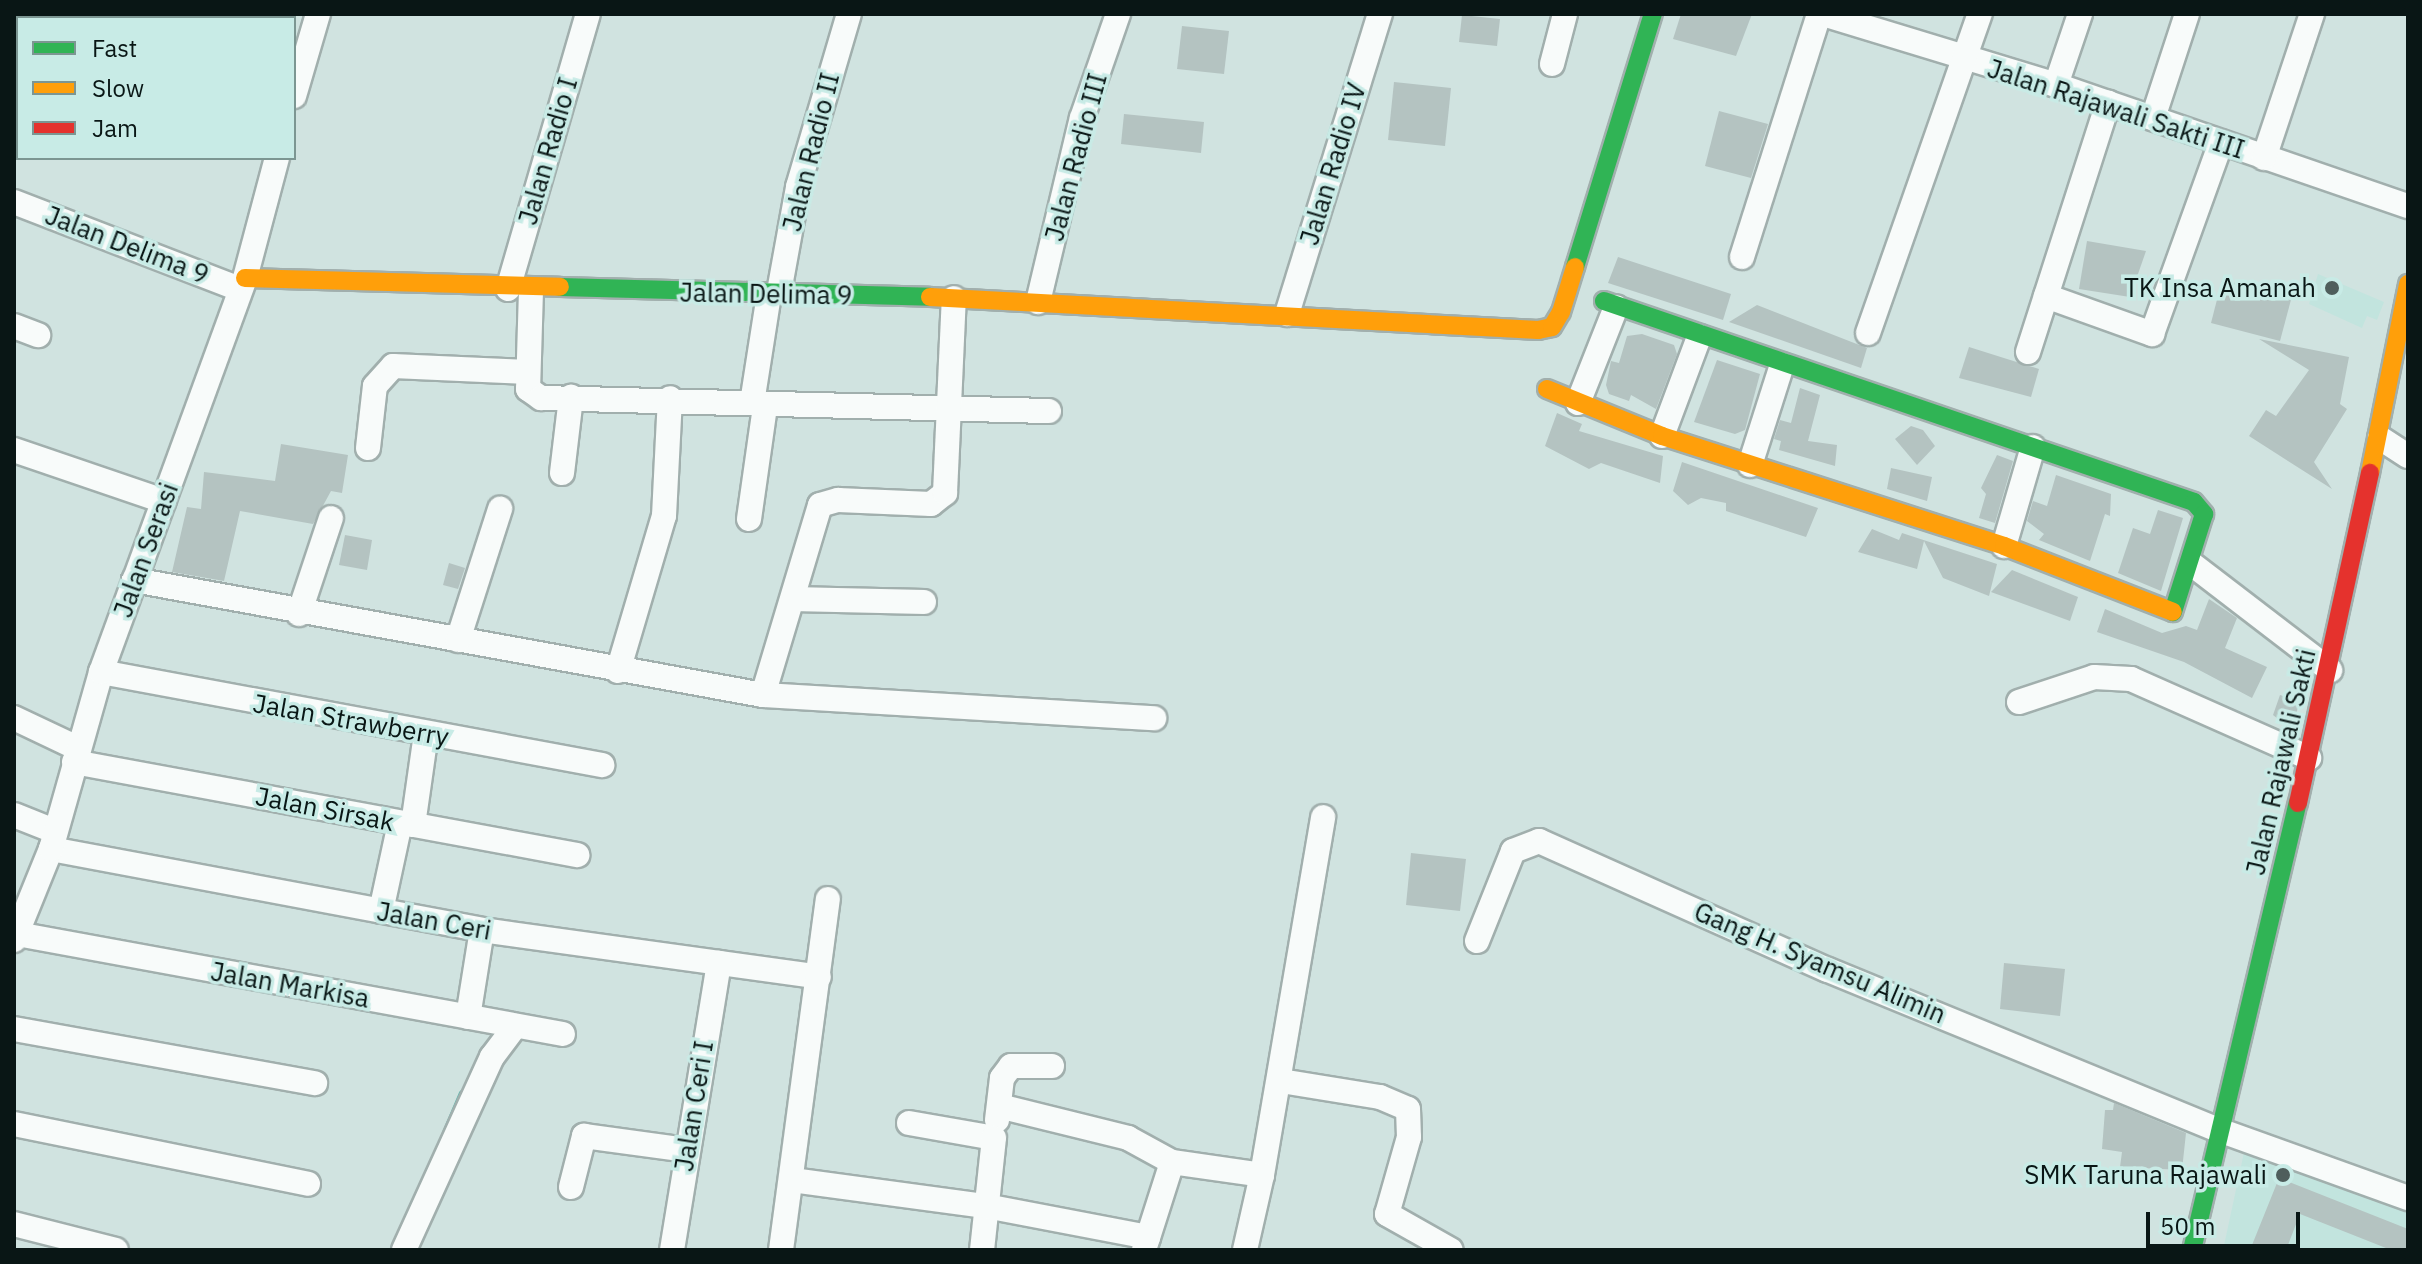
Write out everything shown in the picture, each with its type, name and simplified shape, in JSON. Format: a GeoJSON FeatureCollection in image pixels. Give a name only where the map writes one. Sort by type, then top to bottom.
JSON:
{"type":"FeatureCollection","features":[{"type":"Feature","properties":{"kind":"street"},"geometry":{"type":"LineString","coordinates":[[296,89],[318,14]]}},
{"type":"Feature","properties":{"kind":"street","name":"Jalan Radio I"},"geometry":{"type":"LineString","coordinates":[[528,372],[520,289],[588,14]]}},
{"type":"Feature","properties":{"kind":"street","name":"Jalan Radio II"},"geometry":{"type":"LineString","coordinates":[[749,519],[759,405],[774,293],[798,187],[849,14]]}},
{"type":"Feature","properties":{"kind":"street","name":"Jalan Radio III"},"geometry":{"type":"LineString","coordinates":[[1038,302],[1082,118],[1118,14]]}},
{"type":"Feature","properties":{"kind":"street","name":"Jalan Radio IV"},"geometry":{"type":"LineString","coordinates":[[1287,314],[1380,14]]}},
{"type":"Feature","properties":{"kind":"street"},"geometry":{"type":"LineString","coordinates":[[1552,64],[1565,14]]}},
{"type":"Feature","properties":{"kind":"street","name":"Jalan Delima 9"},"geometry":{"type":"LineString","coordinates":[[14,202],[242,284],[954,298],[1552,327],[1590,227],[1653,14]]}},
{"type":"Feature","properties":{"kind":"street"},"geometry":{"type":"LineString","coordinates":[[1742,257],[1821,14]]}},
{"type":"Feature","properties":{"kind":"street","name":"Jalan Rajawali Sakti III"},"geometry":{"type":"LineString","coordinates":[[1821,14],[2056,85],[2408,206]]}},
{"type":"Feature","properties":{"kind":"street"},"geometry":{"type":"LineString","coordinates":[[1868,333],[1980,14]]}},
{"type":"Feature","properties":{"kind":"street"},"geometry":{"type":"LineString","coordinates":[[2056,85],[2080,14]]}},
{"type":"Feature","properties":{"kind":"street"},"geometry":{"type":"LineString","coordinates":[[2153,118],[2187,14]]}},
{"type":"Feature","properties":{"kind":"street"},"geometry":{"type":"LineString","coordinates":[[2264,158],[2312,14]]}},
{"type":"Feature","properties":{"kind":"street"},"geometry":{"type":"LineString","coordinates":[[2028,352],[2108,103]]}},
{"type":"Feature","properties":{"kind":"street"},"geometry":{"type":"LineString","coordinates":[[2046,296],[2163,337],[2221,142]]}},
{"type":"Feature","properties":{"kind":"street","name":"Jalan Serasi"},"geometry":{"type":"LineString","coordinates":[[16,929],[52,840],[74,755],[101,672],[242,284],[276,160]]}},
{"type":"Feature","properties":{"kind":"street","name":"Jalan Rajawali Sakti"},"geometry":{"type":"LineString","coordinates":[[2192,1250],[2330,670],[2380,438],[2408,284]]}},
{"type":"Feature","properties":{"kind":"street"},"geometry":{"type":"LineString","coordinates":[[763,695],[820,505],[940,501],[944,407],[954,298]]}},
{"type":"Feature","properties":{"kind":"street"},"geometry":{"type":"LineString","coordinates":[[1547,389],[1578,403],[1662,436],[2004,546],[2169,615],[2193,565],[2201,506],[1699,337],[1610,304],[1578,403]]}},
{"type":"Feature","properties":{"kind":"street"},"geometry":{"type":"LineString","coordinates":[[14,326],[38,335]]}},
{"type":"Feature","properties":{"kind":"street"},"geometry":{"type":"LineString","coordinates":[[1662,436],[1699,337]]}},
{"type":"Feature","properties":{"kind":"street"},"geometry":{"type":"LineString","coordinates":[[1750,465],[1782,365]]}},
{"type":"Feature","properties":{"kind":"street"},"geometry":{"type":"LineString","coordinates":[[368,448],[375,386],[393,366],[528,372],[533,395],[670,398],[759,405],[1049,411]]}},
{"type":"Feature","properties":{"kind":"street"},"geometry":{"type":"LineString","coordinates":[[562,473],[571,397]]}},
{"type":"Feature","properties":{"kind":"street"},"geometry":{"type":"LineString","coordinates":[[618,671],[664,516],[670,398]]}},
{"type":"Feature","properties":{"kind":"street"},"geometry":{"type":"LineString","coordinates":[[2380,438],[2408,456]]}},
{"type":"Feature","properties":{"kind":"street"},"geometry":{"type":"LineString","coordinates":[[2004,546],[2033,447]]}},
{"type":"Feature","properties":{"kind":"street"},"geometry":{"type":"LineString","coordinates":[[14,450],[164,501]]}},
{"type":"Feature","properties":{"kind":"street"},"geometry":{"type":"LineString","coordinates":[[458,640],[500,509]]}},
{"type":"Feature","properties":{"kind":"street"},"geometry":{"type":"LineString","coordinates":[[299,614],[331,518]]}},
{"type":"Feature","properties":{"kind":"street"},"geometry":{"type":"LineString","coordinates":[[2193,565],[2330,670]]}},
{"type":"Feature","properties":{"kind":"street"},"geometry":{"type":"LineString","coordinates":[[134,580],[299,614],[763,695],[1154,718]]}},
{"type":"Feature","properties":{"kind":"street"},"geometry":{"type":"LineString","coordinates":[[793,599],[924,602]]}},
{"type":"Feature","properties":{"kind":"street","name":"Jalan Strawberry"},"geometry":{"type":"LineString","coordinates":[[101,672],[602,765]]}},
{"type":"Feature","properties":{"kind":"street"},"geometry":{"type":"LineString","coordinates":[[2019,702],[2094,677],[2131,679],[2309,758]]}},
{"type":"Feature","properties":{"kind":"street","name":"Jalan Sirsak"},"geometry":{"type":"LineString","coordinates":[[14,718],[74,755],[407,824],[577,855]]}},
{"type":"Feature","properties":{"kind":"street"},"geometry":{"type":"LineString","coordinates":[[381,911],[407,824],[426,734]]}},
{"type":"Feature","properties":{"kind":"street","name":"Jalan Ceri"},"geometry":{"type":"LineString","coordinates":[[14,815],[52,840],[381,911],[482,930],[819,977]]}},
{"type":"Feature","properties":{"kind":"street"},"geometry":{"type":"LineString","coordinates":[[1245,1250],[1281,1081],[1323,817]]}},
{"type":"Feature","properties":{"kind":"street","name":"Gang H. Syamsu Alimin"},"geometry":{"type":"LineString","coordinates":[[1477,941],[1513,851],[1539,841],[1828,970],[2219,1130],[2408,1198]]}},
{"type":"Feature","properties":{"kind":"street"},"geometry":{"type":"LineString","coordinates":[[781,1250],[828,899]]}},
{"type":"Feature","properties":{"kind":"street","name":"Jalan Markisa"},"geometry":{"type":"LineString","coordinates":[[16,929],[563,1034]]}},
{"type":"Feature","properties":{"kind":"street"},"geometry":{"type":"LineString","coordinates":[[468,1017],[482,930]]}},
{"type":"Feature","properties":{"kind":"street","name":"Jalan Ceri I"},"geometry":{"type":"LineString","coordinates":[[672,1250],[719,963]]}},
{"type":"Feature","properties":{"kind":"street"},"geometry":{"type":"LineString","coordinates":[[404,1250],[492,1057],[515,1026]]}},
{"type":"Feature","properties":{"kind":"street"},"geometry":{"type":"LineString","coordinates":[[14,1029],[315,1083]]}},
{"type":"Feature","properties":{"kind":"street"},"geometry":{"type":"LineString","coordinates":[[982,1250],[991,1207],[994,1138],[1002,1078],[1011,1066],[1052,1066]]}},
{"type":"Feature","properties":{"kind":"street"},"geometry":{"type":"LineString","coordinates":[[1281,1081],[1380,1097],[1408,1109],[1409,1137],[1387,1214],[1451,1250]]}},
{"type":"Feature","properties":{"kind":"street"},"geometry":{"type":"LineString","coordinates":[[999,1106],[1128,1138],[1172,1162],[1262,1175]]}},
{"type":"Feature","properties":{"kind":"street"},"geometry":{"type":"LineString","coordinates":[[909,1123],[994,1138]]}},
{"type":"Feature","properties":{"kind":"street"},"geometry":{"type":"LineString","coordinates":[[14,1124],[308,1184]]}},
{"type":"Feature","properties":{"kind":"street"},"geometry":{"type":"LineString","coordinates":[[571,1187],[584,1136],[686,1150]]}},
{"type":"Feature","properties":{"kind":"street"},"geometry":{"type":"LineString","coordinates":[[792,1180],[991,1207],[1146,1244],[1172,1162]]}},
{"type":"Feature","properties":{"kind":"street"},"geometry":{"type":"LineString","coordinates":[[14,1224],[116,1250]]}},
{"type":"Feature","properties":{"kind":"shaded area","name":"TK Insa Amanah"},"geometry":{"type":"Polygon","coordinates":[[[2318,274],[2384,302],[2377,320],[2367,316],[2362,328],[2309,304],[2318,274]]]}},
{"type":"Feature","properties":{"kind":"shaded area","name":"SMK Taruna Rajawali"},"geometry":{"type":"Polygon","coordinates":[[[2246,1143],[2408,1207],[2408,1250],[2223,1250],[2246,1143]]]}},
{"type":"Feature","properties":{"kind":"building"},"geometry":{"type":"Polygon","coordinates":[[[1681,14],[1752,14],[1736,56],[1673,39],[1681,14]]]}},
{"type":"Feature","properties":{"kind":"building"},"geometry":{"type":"Polygon","coordinates":[[[1462,15],[1500,19],[1497,46],[1459,42],[1462,15]]]}},
{"type":"Feature","properties":{"kind":"building"},"geometry":{"type":"Polygon","coordinates":[[[1182,26],[1229,31],[1224,74],[1177,69],[1182,26]]]}},
{"type":"Feature","properties":{"kind":"building"},"geometry":{"type":"Polygon","coordinates":[[[1394,82],[1451,88],[1445,146],[1388,140],[1394,82]]]}},
{"type":"Feature","properties":{"kind":"building"},"geometry":{"type":"Polygon","coordinates":[[[1719,111],[1768,124],[1751,178],[1705,166],[1719,111]]]}},
{"type":"Feature","properties":{"kind":"building"},"geometry":{"type":"Polygon","coordinates":[[[1124,114],[1204,122],[1201,153],[1121,144],[1124,114]]]}},
{"type":"Feature","properties":{"kind":"building"},"geometry":{"type":"Polygon","coordinates":[[[2087,241],[2146,251],[2130,297],[2079,289],[2087,241]]]}},
{"type":"Feature","properties":{"kind":"building"},"geometry":{"type":"Polygon","coordinates":[[[1618,257],[1731,294],[1723,320],[1608,283],[1618,257]]]}},
{"type":"Feature","properties":{"kind":"building"},"geometry":{"type":"Polygon","coordinates":[[[2222,280],[2292,296],[2280,341],[2211,323],[2222,280]]]}},
{"type":"Feature","properties":{"kind":"building"},"geometry":{"type":"Polygon","coordinates":[[[1757,305],[1867,348],[1861,368],[1729,322],[1757,305]]]}},
{"type":"Feature","properties":{"kind":"building"},"geometry":{"type":"Polygon","coordinates":[[[1642,334],[1674,345],[1677,354],[1656,409],[1631,395],[1629,401],[1609,394],[1606,385],[1611,361],[1619,363],[1627,336],[1642,334]]]}},
{"type":"Feature","properties":{"kind":"building"},"geometry":{"type":"Polygon","coordinates":[[[2259,339],[2349,357],[2340,404],[2347,409],[2314,462],[2332,489],[2249,436],[2266,410],[2276,416],[2309,370],[2259,339]]]}},
{"type":"Feature","properties":{"kind":"building"},"geometry":{"type":"Polygon","coordinates":[[[1969,347],[2039,369],[2031,397],[1959,378],[1969,347]]]}},
{"type":"Feature","properties":{"kind":"building"},"geometry":{"type":"Polygon","coordinates":[[[1717,360],[1760,374],[1745,430],[1735,434],[1694,422],[1717,360]]]}},
{"type":"Feature","properties":{"kind":"building"},"geometry":{"type":"Polygon","coordinates":[[[1800,388],[1820,395],[1808,441],[1837,445],[1835,466],[1779,450],[1781,441],[1774,439],[1780,420],[1791,423],[1800,388]]]}},
{"type":"Feature","properties":{"kind":"building"},"geometry":{"type":"Polygon","coordinates":[[[1557,413],[1582,424],[1579,431],[1663,456],[1660,483],[1601,463],[1589,469],[1545,446],[1557,413]]]}},
{"type":"Feature","properties":{"kind":"building"},"geometry":{"type":"Polygon","coordinates":[[[1911,426],[1923,430],[1935,446],[1917,465],[1895,439],[1911,426]]]}},
{"type":"Feature","properties":{"kind":"building"},"geometry":{"type":"Polygon","coordinates":[[[281,444],[348,455],[342,493],[331,491],[313,524],[240,511],[224,581],[172,572],[187,507],[201,509],[204,472],[275,481],[281,444]]]}},
{"type":"Feature","properties":{"kind":"building"},"geometry":{"type":"Polygon","coordinates":[[[1997,455],[2013,461],[1995,523],[1979,518],[1986,494],[1981,488],[1997,455]]]}},
{"type":"Feature","properties":{"kind":"building"},"geometry":{"type":"Polygon","coordinates":[[[1682,462],[1818,508],[1806,537],[1726,511],[1726,503],[1701,498],[1688,505],[1673,491],[1682,462]]]}},
{"type":"Feature","properties":{"kind":"building"},"geometry":{"type":"Polygon","coordinates":[[[1891,468],[1932,477],[1927,501],[1887,489],[1891,468]]]}},
{"type":"Feature","properties":{"kind":"building"},"geometry":{"type":"Polygon","coordinates":[[[2056,475],[2111,494],[2110,516],[2105,514],[2090,561],[2039,540],[2044,534],[2027,521],[2033,501],[2047,506],[2056,475]]]}},
{"type":"Feature","properties":{"kind":"building"},"geometry":{"type":"Polygon","coordinates":[[[2158,510],[2183,518],[2161,591],[2118,573],[2133,528],[2150,534],[2158,510]]]}},
{"type":"Feature","properties":{"kind":"building"},"geometry":{"type":"Polygon","coordinates":[[[1872,529],[1899,540],[1902,533],[1997,564],[1989,596],[1943,578],[1924,541],[1917,569],[1858,552],[1872,529]]]}},
{"type":"Feature","properties":{"kind":"building"},"geometry":{"type":"Polygon","coordinates":[[[345,535],[372,540],[367,570],[339,565],[345,535]]]}},
{"type":"Feature","properties":{"kind":"building"},"geometry":{"type":"Polygon","coordinates":[[[449,563],[465,568],[458,589],[443,585],[449,563]]]}},
{"type":"Feature","properties":{"kind":"building"},"geometry":{"type":"Polygon","coordinates":[[[2012,570],[2078,597],[2070,621],[1991,592],[2012,570]]]}},
{"type":"Feature","properties":{"kind":"building"},"geometry":{"type":"Polygon","coordinates":[[[2209,599],[2237,618],[2225,648],[2267,667],[2252,698],[2184,662],[2097,632],[2105,609],[2162,633],[2186,626],[2197,630],[2209,599]]]}},
{"type":"Feature","properties":{"kind":"building"},"geometry":{"type":"Polygon","coordinates":[[[2280,695],[2300,702],[2291,729],[2273,715],[2280,695]]]}},
{"type":"Feature","properties":{"kind":"building"},"geometry":{"type":"Polygon","coordinates":[[[1411,853],[1466,859],[1460,911],[1406,905],[1411,853]]]}},
{"type":"Feature","properties":{"kind":"building"},"geometry":{"type":"Polygon","coordinates":[[[2004,963],[2065,969],[2060,1016],[2000,1009],[2004,963]]]}},
{"type":"Feature","properties":{"kind":"building"},"geometry":{"type":"Polygon","coordinates":[[[2114,1103],[2186,1133],[2182,1170],[2120,1167],[2122,1152],[2102,1149],[2105,1110],[2113,1110],[2114,1103]]]}},
{"type":"Feature","properties":{"kind":"building"},"geometry":{"type":"Polygon","coordinates":[[[2279,1178],[2408,1229],[2408,1250],[2391,1250],[2300,1214],[2286,1250],[2250,1250],[2279,1178]]]}},
{"type":"Feature","properties":{"kind":"waterway"},"geometry":{"type":"LineString","coordinates":[[445,1133],[462,1093]]}},
{"type":"Feature","properties":{"kind":"traffic: fast"},"geometry":{"type":"LineString","coordinates":[[1575,267],[1653,14]]}},
{"type":"Feature","properties":{"kind":"traffic: fast"},"geometry":{"type":"LineString","coordinates":[[560,287],[930,297]]}},
{"type":"Feature","properties":{"kind":"traffic: fast"},"geometry":{"type":"LineString","coordinates":[[1604,301],[2194,502],[2204,514],[2173,612]]}},
{"type":"Feature","properties":{"kind":"traffic: fast"},"geometry":{"type":"LineString","coordinates":[[2192,1250],[2298,803]]}},
{"type":"Feature","properties":{"kind":"traffic: slow"},"geometry":{"type":"LineString","coordinates":[[930,297],[1538,330],[1552,327],[1561,312],[1575,267]]}},
{"type":"Feature","properties":{"kind":"traffic: slow"},"geometry":{"type":"LineString","coordinates":[[245,278],[560,287]]}},
{"type":"Feature","properties":{"kind":"traffic: slow"},"geometry":{"type":"LineString","coordinates":[[2370,473],[2408,284]]}},
{"type":"Feature","properties":{"kind":"traffic: slow"},"geometry":{"type":"LineString","coordinates":[[1547,389],[1662,436],[2004,546],[2173,612]]}},
{"type":"Feature","properties":{"kind":"traffic: jam"},"geometry":{"type":"LineString","coordinates":[[2298,803],[2370,473]]}},
{"type":"Feature","properties":{"kind":"place","name":"TK Insa Amanah"},"geometry":{"type":"Point","coordinates":[2332,288]}},
{"type":"Feature","properties":{"kind":"place","name":"SMK Taruna Rajawali"},"geometry":{"type":"Point","coordinates":[2283,1175]}}]}
